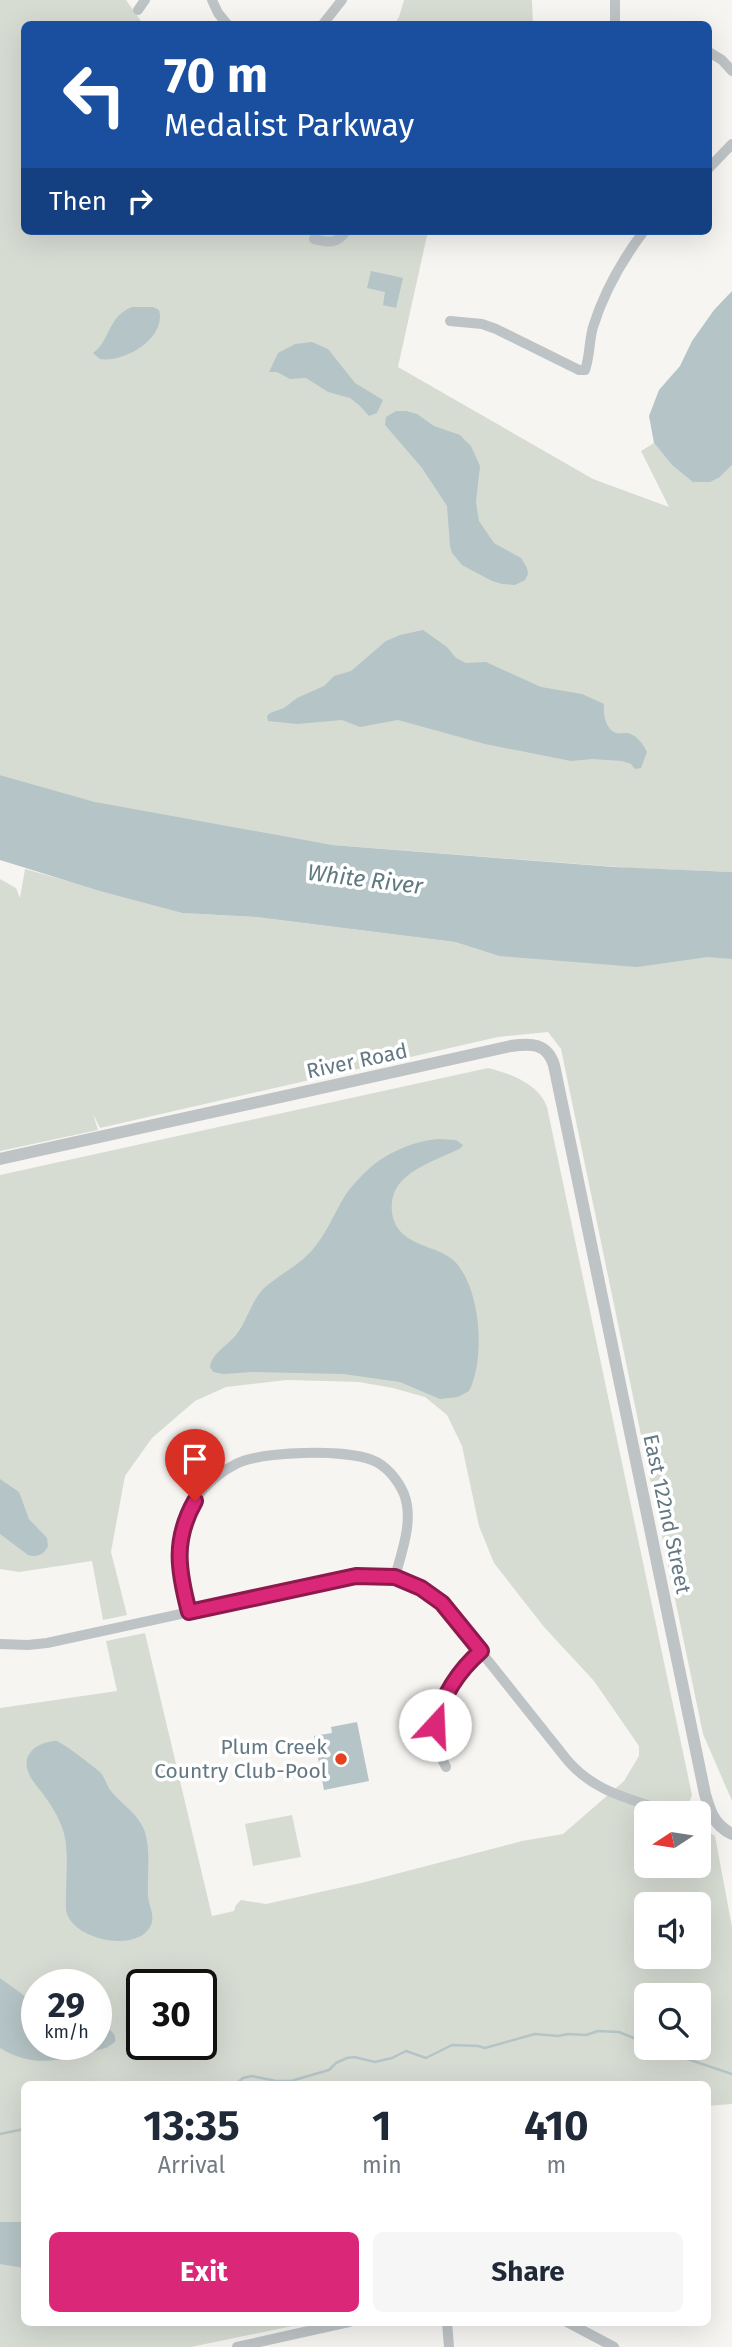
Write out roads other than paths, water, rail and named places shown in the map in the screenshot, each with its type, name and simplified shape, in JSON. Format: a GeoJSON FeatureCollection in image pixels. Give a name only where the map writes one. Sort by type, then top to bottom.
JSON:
{"type":"FeatureCollection","features":[{"type":"Feature","properties":{"kind":"street"},"geometry":{"type":"LineString","coordinates":[[138,10],[145,0]]}},
{"type":"Feature","properties":{"kind":"street"},"geometry":{"type":"LineString","coordinates":[[212,0],[225,21]]}},
{"type":"Feature","properties":{"kind":"street"},"geometry":{"type":"LineString","coordinates":[[325,21],[342,0]]}},
{"type":"Feature","properties":{"kind":"street"},"geometry":{"type":"LineString","coordinates":[[615,0],[615,21]]}},
{"type":"Feature","properties":{"kind":"street"},"geometry":{"type":"LineString","coordinates":[[712,54],[732,71]]}},
{"type":"Feature","properties":{"kind":"street"},"geometry":{"type":"LineString","coordinates":[[712,164],[732,144]]}},
{"type":"Feature","properties":{"kind":"street"},"geometry":{"type":"LineString","coordinates":[[314,239],[332,242],[343,235]]}},
{"type":"Feature","properties":{"kind":"street"},"geometry":{"type":"LineString","coordinates":[[450,321],[482,324],[496,329],[579,370],[585,370],[593,328],[605,295],[627,253],[641,235]]}},
{"type":"Feature","properties":{"kind":"street","name":"River Road"},"geometry":{"type":"LineString","coordinates":[[0,1158],[511,1046],[534,1044],[545,1049],[553,1060],[586,1225]]}},
{"type":"Feature","properties":{"kind":"street","name":"East 122nd Street"},"geometry":{"type":"LineString","coordinates":[[586,1225],[701,1801]]}},
{"type":"Feature","properties":{"kind":"street"},"geometry":{"type":"LineString","coordinates":[[189,1612],[181,1578],[179,1548],[182,1529],[189,1512],[200,1493],[218,1476],[236,1464],[262,1456],[358,1456],[383,1466],[401,1488],[408,1512],[395,1577]]}},
{"type":"Feature","properties":{"kind":"street"},"geometry":{"type":"LineString","coordinates":[[0,1644],[47,1643],[356,1576],[395,1577],[421,1588],[442,1603],[584,1778],[608,1792],[635,1801]]}},
{"type":"Feature","properties":{"kind":"street"},"geometry":{"type":"LineString","coordinates":[[446,1767],[435,1738],[438,1716],[456,1677],[481,1651]]}},
{"type":"Feature","properties":{"kind":"street"},"geometry":{"type":"LineString","coordinates":[[711,1820],[732,1834]]}},
{"type":"Feature","properties":{"kind":"street"},"geometry":{"type":"LineString","coordinates":[[237,2347],[265,2344],[334,2326]]}},
{"type":"Feature","properties":{"kind":"street"},"geometry":{"type":"LineString","coordinates":[[447,2326],[449,2347]]}},
{"type":"Feature","properties":{"kind":"street"},"geometry":{"type":"LineString","coordinates":[[585,2326],[614,2347]]}},
{"type":"Feature","properties":{"kind":"water"},"geometry":{"type":"Polygon","coordinates":[[[371,271],[403,278],[396,308],[383,305],[385,292],[367,288],[371,271]]]}},
{"type":"Feature","properties":{"kind":"water"},"geometry":{"type":"Polygon","coordinates":[[[732,291],[732,465],[720,477],[710,482],[693,482],[672,465],[654,443],[649,416],[659,390],[680,366],[692,341],[714,310],[732,291]]]}},
{"type":"Feature","properties":{"kind":"water"},"geometry":{"type":"Polygon","coordinates":[[[132,307],[153,307],[159,310],[157,330],[150,339],[131,353],[100,359],[93,353],[118,317],[132,307]]]}},
{"type":"Feature","properties":{"kind":"water"},"geometry":{"type":"Polygon","coordinates":[[[312,342],[328,349],[355,383],[383,400],[377,413],[369,416],[350,398],[328,392],[306,378],[290,379],[277,372],[269,372],[278,353],[295,344],[312,342]]]}},
{"type":"Feature","properties":{"kind":"water"},"geometry":{"type":"Polygon","coordinates":[[[396,411],[417,414],[434,426],[460,435],[471,446],[480,466],[476,502],[479,521],[494,543],[521,558],[527,568],[525,580],[515,585],[492,581],[462,565],[452,553],[447,506],[422,468],[385,425],[386,417],[396,411]]]}},
{"type":"Feature","properties":{"kind":"water"},"geometry":{"type":"Polygon","coordinates":[[[423,630],[447,647],[456,658],[466,663],[486,662],[541,687],[582,694],[604,704],[604,716],[609,728],[616,733],[634,735],[646,749],[641,768],[635,769],[631,764],[622,761],[571,761],[485,744],[398,720],[360,727],[342,720],[297,724],[268,721],[267,716],[270,713],[324,686],[334,676],[351,671],[386,641],[423,630]]]}},
{"type":"Feature","properties":{"kind":"water","name":"White River"},"geometry":{"type":"Polygon","coordinates":[[[0,775],[95,802],[332,845],[614,867],[732,872],[732,959],[708,957],[637,967],[499,956],[455,942],[256,917],[182,913],[0,860],[0,775]]]}},
{"type":"Feature","properties":{"kind":"water"},"geometry":{"type":"Polygon","coordinates":[[[439,1139],[456,1140],[463,1145],[405,1178],[392,1199],[392,1212],[402,1233],[452,1259],[469,1286],[475,1303],[479,1342],[478,1360],[469,1391],[458,1397],[440,1399],[400,1382],[343,1374],[213,1372],[211,1362],[236,1335],[259,1294],[313,1249],[346,1195],[360,1178],[394,1152],[412,1144],[439,1139]]]}},
{"type":"Feature","properties":{"kind":"water"},"geometry":{"type":"Polygon","coordinates":[[[0,1479],[19,1492],[29,1519],[47,1538],[48,1546],[40,1555],[28,1555],[0,1534],[0,1479]]]}},
{"type":"Feature","properties":{"kind":"water","name":"Plum Creek Country Club-Pool"},"geometry":{"type":"Polygon","coordinates":[[[357,1722],[369,1781],[324,1790],[314,1736],[332,1733],[331,1727],[357,1722]]]}},
{"type":"Feature","properties":{"kind":"water"},"geometry":{"type":"Polygon","coordinates":[[[57,1741],[100,1772],[111,1791],[135,1815],[145,1832],[148,1896],[152,1919],[150,1927],[143,1935],[132,1940],[105,1940],[91,1935],[70,1920],[66,1910],[67,1855],[64,1832],[53,1809],[30,1777],[27,1764],[30,1753],[39,1745],[57,1741]]]}},
{"type":"Feature","properties":{"kind":"water"},"geometry":{"type":"Polygon","coordinates":[[[0,1978],[21,1993],[21,2057],[0,2048],[0,1978]]]}},
{"type":"Feature","properties":{"kind":"water"},"geometry":{"type":"Polygon","coordinates":[[[0,2222],[21,2222],[21,2268],[0,2264],[0,2222]]]}},
{"type":"Feature","properties":{"kind":"waterway"},"geometry":{"type":"LineString","coordinates":[[291,2081],[329,2070],[347,2058],[375,2062],[406,2051],[426,2058],[452,2045],[485,2048],[535,2034],[586,2035],[598,2031],[619,2032],[634,2038]]}},
{"type":"Feature","properties":{"kind":"waterway"},"geometry":{"type":"LineString","coordinates":[[691,2060],[732,2074]]}},
{"type":"Feature","properties":{"kind":"waterway"},"geometry":{"type":"LineString","coordinates":[[240,2081],[252,2076],[276,2081]]}},
{"type":"Feature","properties":{"kind":"waterway"},"geometry":{"type":"LineString","coordinates":[[276,2081],[291,2081]]}},
{"type":"Feature","properties":{"kind":"waterway"},"geometry":{"type":"LineString","coordinates":[[0,2134],[21,2130]]}},
{"type":"Feature","properties":{"kind":"place","name":"Plum Creek Country Club-Pool"},"geometry":{"type":"Point","coordinates":[341,1759]}}]}
